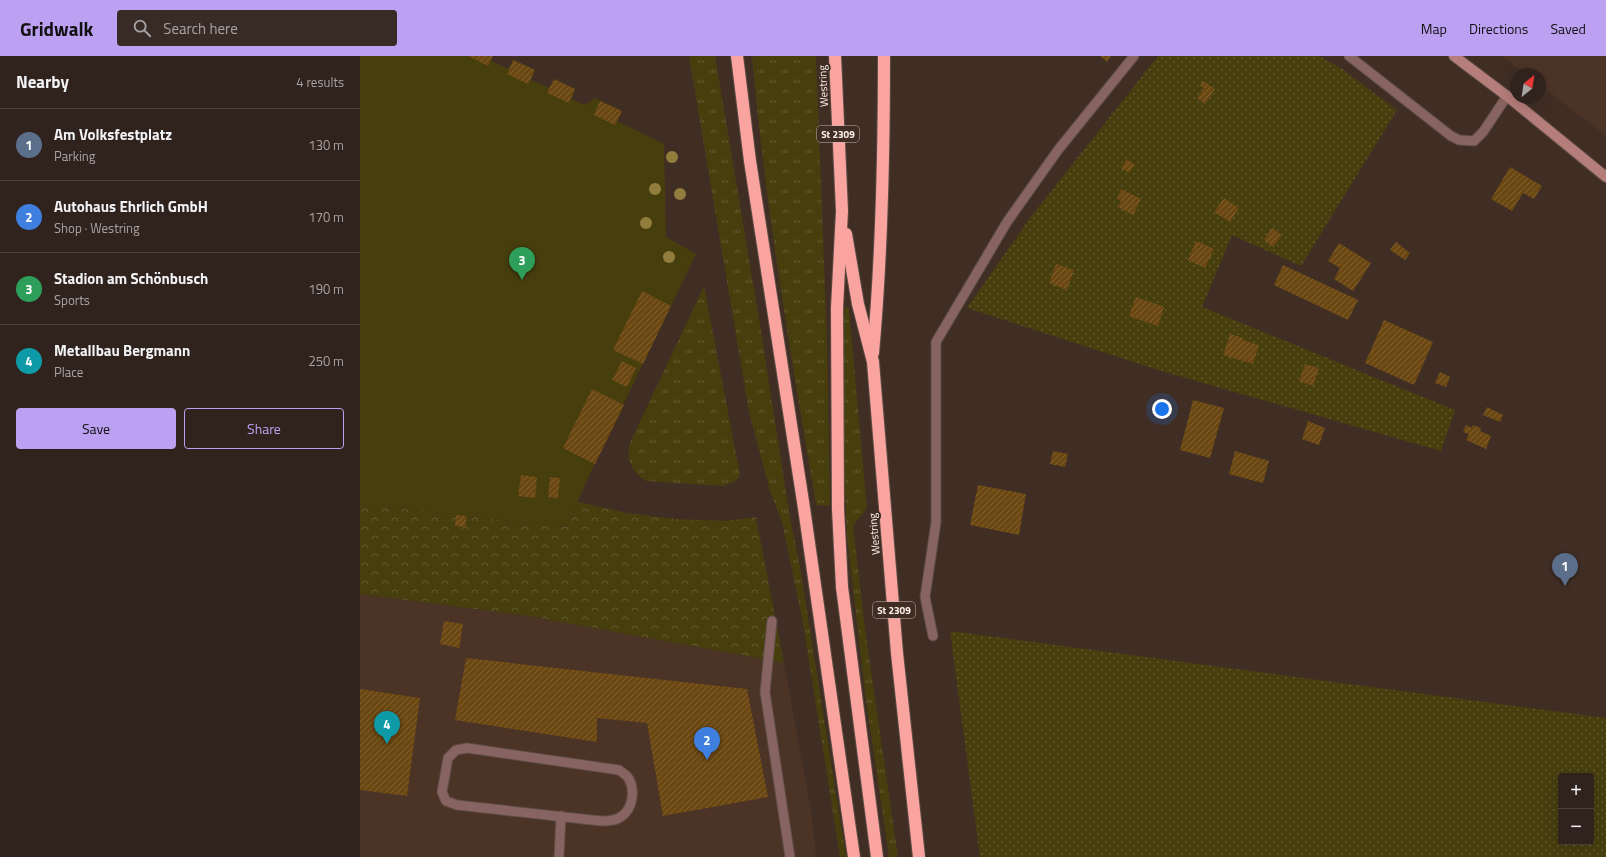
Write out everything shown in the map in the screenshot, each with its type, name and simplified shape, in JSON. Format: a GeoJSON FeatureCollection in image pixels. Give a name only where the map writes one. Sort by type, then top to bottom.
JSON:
{"type":"FeatureCollection","features":[{"type":"Feature","properties":{"kind":"highway"},"geometry":{"type":"LineString","coordinates":[[737,56],[750,161],[804,508],[854,857]]}},
{"type":"Feature","properties":{"kind":"highway","name":"Westring"},"geometry":{"type":"LineString","coordinates":[[835,56],[842,211],[837,308],[838,509],[842,587],[877,857]]}},
{"type":"Feature","properties":{"kind":"highway"},"geometry":{"type":"LineString","coordinates":[[873,362],[881,256],[884,143],[884,56]]}},
{"type":"Feature","properties":{"kind":"highway","name":"Westring"},"geometry":{"type":"LineString","coordinates":[[842,211],[858,304],[873,362],[897,653],[919,857]]}},
{"type":"Feature","properties":{"kind":"main road"},"geometry":{"type":"LineString","coordinates":[[1454,56],[1507,96],[1606,177]]}},
{"type":"Feature","properties":{"kind":"lane"},"geometry":{"type":"LineString","coordinates":[[933,636],[925,597],[936,522],[936,342],[1007,222],[1058,150],[1134,56]]}},
{"type":"Feature","properties":{"kind":"lane"},"geometry":{"type":"LineString","coordinates":[[1349,56],[1451,136],[1459,140],[1474,141],[1483,132],[1507,96]]}},
{"type":"Feature","properties":{"kind":"lane"},"geometry":{"type":"LineString","coordinates":[[772,621],[765,692],[790,857]]}},
{"type":"Feature","properties":{"kind":"lane"},"geometry":{"type":"LineString","coordinates":[[467,748],[619,770],[628,777],[633,790],[631,806],[623,816],[612,820],[601,821],[561,816],[457,805],[446,801],[442,792],[448,758],[456,750],[467,748]]}},
{"type":"Feature","properties":{"kind":"lane"},"geometry":{"type":"LineString","coordinates":[[558,857],[561,816]]}},
{"type":"Feature","properties":{"kind":"shaded area"},"geometry":{"type":"Polygon","coordinates":[[[1502,56],[1606,56],[1606,136],[1546,90],[1546,68],[1517,68],[1502,56]]]}},
{"type":"Feature","properties":{"kind":"shaded area"},"geometry":{"type":"Polygon","coordinates":[[[360,594],[529,616],[784,663],[812,816],[816,857],[360,857],[360,594]]]}},
{"type":"Feature","properties":{"kind":"green space"},"geometry":{"type":"Polygon","coordinates":[[[360,56],[493,56],[491,61],[509,69],[513,60],[535,70],[531,80],[549,88],[554,79],[575,89],[571,99],[585,105],[595,98],[622,111],[617,121],[664,144],[666,237],[696,254],[588,478],[567,527],[360,504],[360,56]]]}},
{"type":"Feature","properties":{"kind":"green space"},"geometry":{"type":"Polygon","coordinates":[[[689,56],[715,56],[760,325],[790,518],[800,567],[846,857],[840,857],[803,623],[782,522],[770,491],[749,412],[689,56]]]}},
{"type":"Feature","properties":{"kind":"green space"},"geometry":{"type":"Polygon","coordinates":[[[752,56],[816,56],[827,339],[830,506],[816,505],[771,225],[757,112],[752,56]]]}},
{"type":"Feature","properties":{"kind":"green space"},"geometry":{"type":"Polygon","coordinates":[[[1158,56],[1319,56],[1342,69],[1397,110],[1301,266],[1232,235],[1202,307],[1455,410],[1441,451],[1158,370],[967,308],[1030,218],[1158,56]]]}},
{"type":"Feature","properties":{"kind":"green space"},"geometry":{"type":"Polygon","coordinates":[[[704,286],[740,475],[736,481],[723,486],[646,481],[637,474],[630,462],[629,445],[704,286]]]}},
{"type":"Feature","properties":{"kind":"green space"},"geometry":{"type":"Polygon","coordinates":[[[845,307],[849,308],[867,508],[853,526],[866,636],[898,857],[889,857],[865,693],[847,535],[842,323],[842,309],[845,307]]]}},
{"type":"Feature","properties":{"kind":"green space"},"geometry":{"type":"Polygon","coordinates":[[[578,502],[627,513],[675,519],[725,521],[756,517],[784,663],[529,616],[360,594],[360,504],[567,527],[578,502]]]}},
{"type":"Feature","properties":{"kind":"green space"},"geometry":{"type":"Polygon","coordinates":[[[950,631],[1606,718],[1606,857],[980,857],[950,631]]]}},
{"type":"Feature","properties":{"kind":"building"},"geometry":{"type":"Polygon","coordinates":[[[468,56],[493,56],[488,66],[468,56]]]}},
{"type":"Feature","properties":{"kind":"building"},"geometry":{"type":"Polygon","coordinates":[[[1100,56],[1111,56],[1107,62],[1100,56]]]}},
{"type":"Feature","properties":{"kind":"building"},"geometry":{"type":"Polygon","coordinates":[[[513,60],[535,70],[528,84],[507,74],[513,60]]]}},
{"type":"Feature","properties":{"kind":"building"},"geometry":{"type":"Polygon","coordinates":[[[554,79],[575,89],[569,103],[547,93],[554,79]]]}},
{"type":"Feature","properties":{"kind":"building"},"geometry":{"type":"Polygon","coordinates":[[[1203,81],[1215,89],[1205,104],[1197,98],[1204,88],[1200,86],[1203,81]]]}},
{"type":"Feature","properties":{"kind":"building"},"geometry":{"type":"Polygon","coordinates":[[[600,101],[622,111],[615,125],[594,115],[600,101]]]}},
{"type":"Feature","properties":{"kind":"building"},"geometry":{"type":"Polygon","coordinates":[[[1127,159],[1135,165],[1129,173],[1121,168],[1127,159]]]}},
{"type":"Feature","properties":{"kind":"building"},"geometry":{"type":"Polygon","coordinates":[[[1510,167],[1542,186],[1534,199],[1523,193],[1512,211],[1491,199],[1510,167]]]}},
{"type":"Feature","properties":{"kind":"building"},"geometry":{"type":"Polygon","coordinates":[[[1121,189],[1141,199],[1133,215],[1118,207],[1121,201],[1117,199],[1121,189]]]}},
{"type":"Feature","properties":{"kind":"building"},"geometry":{"type":"Polygon","coordinates":[[[1224,198],[1239,208],[1230,222],[1214,212],[1224,198]]]}},
{"type":"Feature","properties":{"kind":"building"},"geometry":{"type":"Polygon","coordinates":[[[1272,228],[1282,235],[1273,247],[1264,240],[1272,228]]]}},
{"type":"Feature","properties":{"kind":"building"},"geometry":{"type":"Polygon","coordinates":[[[1196,241],[1214,249],[1205,268],[1188,260],[1196,241]]]}},
{"type":"Feature","properties":{"kind":"building"},"geometry":{"type":"Polygon","coordinates":[[[1396,242],[1410,253],[1405,260],[1390,250],[1396,242]]]}},
{"type":"Feature","properties":{"kind":"building"},"geometry":{"type":"Polygon","coordinates":[[[1339,243],[1371,263],[1353,291],[1334,279],[1340,268],[1328,261],[1339,243]]]}},
{"type":"Feature","properties":{"kind":"building"},"geometry":{"type":"Polygon","coordinates":[[[1056,264],[1074,270],[1067,290],[1049,283],[1056,264]]]}},
{"type":"Feature","properties":{"kind":"building"},"geometry":{"type":"Polygon","coordinates":[[[1283,265],[1358,300],[1348,320],[1274,285],[1283,265]]]}},
{"type":"Feature","properties":{"kind":"building"},"geometry":{"type":"Polygon","coordinates":[[[642,291],[671,306],[643,364],[613,350],[642,291]]]}},
{"type":"Feature","properties":{"kind":"building"},"geometry":{"type":"Polygon","coordinates":[[[1136,297],[1164,307],[1158,326],[1129,316],[1136,297]]]}},
{"type":"Feature","properties":{"kind":"building"},"geometry":{"type":"Polygon","coordinates":[[[1384,320],[1433,342],[1414,385],[1365,363],[1384,320]]]}},
{"type":"Feature","properties":{"kind":"building"},"geometry":{"type":"Polygon","coordinates":[[[1230,334],[1243,338],[1242,340],[1259,345],[1253,364],[1223,355],[1230,334]]]}},
{"type":"Feature","properties":{"kind":"building"},"geometry":{"type":"Polygon","coordinates":[[[622,361],[636,368],[627,387],[612,380],[622,361]]]}},
{"type":"Feature","properties":{"kind":"building"},"geometry":{"type":"Polygon","coordinates":[[[1305,364],[1319,368],[1313,386],[1299,381],[1305,364]]]}},
{"type":"Feature","properties":{"kind":"building"},"geometry":{"type":"Polygon","coordinates":[[[1440,372],[1450,377],[1446,387],[1435,383],[1440,372]]]}},
{"type":"Feature","properties":{"kind":"building"},"geometry":{"type":"Polygon","coordinates":[[[592,389],[624,405],[595,464],[563,448],[592,389]]]}},
{"type":"Feature","properties":{"kind":"building"},"geometry":{"type":"Polygon","coordinates":[[[1193,400],[1224,408],[1210,458],[1180,450],[1193,400]]]}},
{"type":"Feature","properties":{"kind":"building"},"geometry":{"type":"Polygon","coordinates":[[[1487,407],[1503,415],[1500,422],[1483,415],[1487,407]]]}},
{"type":"Feature","properties":{"kind":"building"},"geometry":{"type":"Polygon","coordinates":[[[1308,421],[1325,428],[1319,445],[1302,439],[1308,421]]]}},
{"type":"Feature","properties":{"kind":"building"},"geometry":{"type":"Polygon","coordinates":[[[1466,425],[1472,428],[1473,425],[1481,428],[1480,431],[1491,436],[1486,449],[1466,440],[1469,434],[1463,432],[1466,425]]]}},
{"type":"Feature","properties":{"kind":"building"},"geometry":{"type":"Polygon","coordinates":[[[1053,451],[1068,454],[1065,467],[1050,464],[1053,451]]]}},
{"type":"Feature","properties":{"kind":"building"},"geometry":{"type":"Polygon","coordinates":[[[1235,451],[1269,461],[1263,483],[1229,474],[1235,451]]]}},
{"type":"Feature","properties":{"kind":"building"},"geometry":{"type":"Polygon","coordinates":[[[521,475],[537,477],[535,498],[518,496],[521,475]]]}},
{"type":"Feature","properties":{"kind":"building"},"geometry":{"type":"Polygon","coordinates":[[[550,477],[560,478],[558,498],[548,497],[550,477]]]}},
{"type":"Feature","properties":{"kind":"building"},"geometry":{"type":"Polygon","coordinates":[[[978,485],[1026,494],[1019,535],[970,525],[978,485]]]}},
{"type":"Feature","properties":{"kind":"building"},"geometry":{"type":"Polygon","coordinates":[[[456,515],[467,516],[465,527],[455,526],[456,515]]]}},
{"type":"Feature","properties":{"kind":"building"},"geometry":{"type":"Polygon","coordinates":[[[444,621],[463,624],[459,648],[440,644],[444,621]]]}},
{"type":"Feature","properties":{"kind":"building"},"geometry":{"type":"Polygon","coordinates":[[[466,658],[747,689],[768,797],[663,816],[647,723],[597,718],[597,742],[455,720],[466,658]]]}},
{"type":"Feature","properties":{"kind":"building"},"geometry":{"type":"Polygon","coordinates":[[[360,689],[420,698],[407,796],[360,790],[360,689]]]}},
{"type":"Feature","properties":{"kind":"place","name":"Stadion am Schönbusch"},"geometry":{"type":"Point","coordinates":[522,280]}},
{"type":"Feature","properties":{"kind":"place","name":"Am Volksfestplatz"},"geometry":{"type":"Point","coordinates":[1565,586]}},
{"type":"Feature","properties":{"kind":"place","name":"Metallbau Bergmann"},"geometry":{"type":"Point","coordinates":[387,744]}},
{"type":"Feature","properties":{"kind":"place","name":"Autohaus Ehrlich GmbH"},"geometry":{"type":"Point","coordinates":[707,760]}}]}
